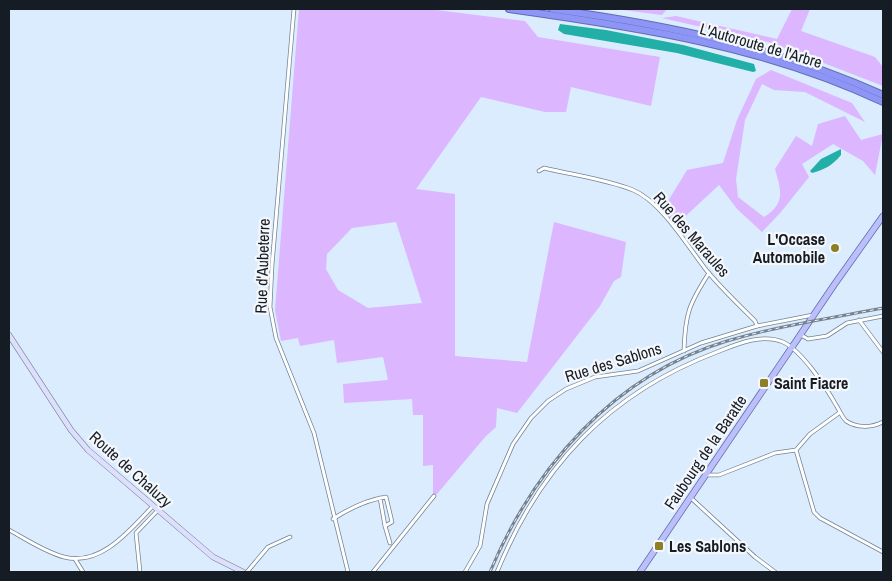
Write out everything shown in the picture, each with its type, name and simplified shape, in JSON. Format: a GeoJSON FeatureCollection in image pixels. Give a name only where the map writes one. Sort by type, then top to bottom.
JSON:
{"type":"FeatureCollection","features":[{"type":"Feature","properties":{"kind":"highway","name":"L'Autoroute de l'Arbre"},"geometry":{"type":"LineString","coordinates":[[509,9],[660,32],[720,44],[797,67],[883,102]]}},
{"type":"Feature","properties":{"kind":"highway","name":"L'Autoroute de l'Arbre"},"geometry":{"type":"LineString","coordinates":[[552,9],[678,29],[761,49],[808,64],[883,95]]}},
{"type":"Feature","properties":{"kind":"main road","name":"Faubourg de la Baratte"},"geometry":{"type":"LineString","coordinates":[[640,572],[800,334],[883,216]]}},
{"type":"Feature","properties":{"kind":"street","name":"Rue d'Aubeterre"},"geometry":{"type":"LineString","coordinates":[[294,9],[270,307],[276,338],[314,433],[333,519],[348,572]]}},
{"type":"Feature","properties":{"kind":"street","name":"Rue des Maraules"},"geometry":{"type":"LineString","coordinates":[[539,171],[544,168],[634,191],[664,217],[709,273],[755,321],[757,326]]}},
{"type":"Feature","properties":{"kind":"street"},"geometry":{"type":"LineString","coordinates":[[684,351],[688,308],[709,273]]}},
{"type":"Feature","properties":{"kind":"street"},"geometry":{"type":"LineString","coordinates":[[757,326],[813,315]]}},
{"type":"Feature","properties":{"kind":"street"},"geometry":{"type":"LineString","coordinates":[[800,334],[808,339],[827,336],[843,325],[858,320],[883,316]]}},
{"type":"Feature","properties":{"kind":"street"},"geometry":{"type":"LineString","coordinates":[[858,320],[883,352]]}},
{"type":"Feature","properties":{"kind":"street","name":"Rue des Sablons"},"geometry":{"type":"LineString","coordinates":[[465,572],[480,546],[487,504],[513,444],[531,418],[548,401],[566,389],[595,378],[638,371],[701,343],[757,326]]}},
{"type":"Feature","properties":{"kind":"street","name":"Route de Chaluzy"},"geometry":{"type":"LineString","coordinates":[[9,335],[71,430],[88,450],[213,557],[245,572]]}},
{"type":"Feature","properties":{"kind":"street"},"geometry":{"type":"LineString","coordinates":[[497,572],[515,530],[541,487],[586,433],[615,408],[650,384],[698,360],[729,348],[765,339],[773,339],[792,347],[837,406],[846,421],[856,426],[872,426],[883,422]]}},
{"type":"Feature","properties":{"kind":"street"},"geometry":{"type":"LineString","coordinates":[[706,475],[719,474],[775,453],[796,450],[810,434],[840,413]]}},
{"type":"Feature","properties":{"kind":"street"},"geometry":{"type":"LineString","coordinates":[[796,450],[814,512],[820,518],[883,552]]}},
{"type":"Feature","properties":{"kind":"street"},"geometry":{"type":"LineString","coordinates":[[373,572],[434,496]]}},
{"type":"Feature","properties":{"kind":"street"},"geometry":{"type":"LineString","coordinates":[[333,519],[355,505],[386,497],[392,522],[385,526]]}},
{"type":"Feature","properties":{"kind":"street"},"geometry":{"type":"LineString","coordinates":[[691,497],[755,557],[775,572]]}},
{"type":"Feature","properties":{"kind":"street"},"geometry":{"type":"LineString","coordinates":[[380,498],[390,543]]}},
{"type":"Feature","properties":{"kind":"street"},"geometry":{"type":"LineString","coordinates":[[9,530],[64,557],[75,558],[101,553],[114,544],[153,505]]}},
{"type":"Feature","properties":{"kind":"street"},"geometry":{"type":"LineString","coordinates":[[140,572],[136,533],[158,510]]}},
{"type":"Feature","properties":{"kind":"street"},"geometry":{"type":"LineString","coordinates":[[245,572],[268,546],[290,537]]}},
{"type":"Feature","properties":{"kind":"street"},"geometry":{"type":"LineString","coordinates":[[75,558],[83,572]]}},
{"type":"Feature","properties":{"kind":"shaded area"},"geometry":{"type":"Polygon","coordinates":[[[299,9],[429,9],[525,21],[538,37],[660,57],[651,106],[571,87],[566,112],[545,112],[481,97],[416,189],[455,194],[455,356],[527,362],[554,222],[626,242],[621,277],[614,281],[600,306],[517,413],[497,408],[496,427],[485,437],[437,494],[433,494],[433,465],[423,466],[423,415],[413,415],[412,399],[344,403],[343,384],[388,380],[383,357],[337,363],[334,340],[300,346],[298,338],[281,341],[275,310],[299,9]],[[396,222],[352,228],[327,254],[326,269],[338,290],[368,308],[422,303],[396,222]]]}},
{"type":"Feature","properties":{"kind":"shaded area"},"geometry":{"type":"Polygon","coordinates":[[[615,9],[667,9],[662,15],[615,9]]]}},
{"type":"Feature","properties":{"kind":"shaded area"},"geometry":{"type":"Polygon","coordinates":[[[792,9],[810,9],[801,31],[875,57],[883,67],[883,86],[772,43],[662,18],[676,16],[777,39],[792,9]]]}},
{"type":"Feature","properties":{"kind":"shaded area"},"geometry":{"type":"Polygon","coordinates":[[[560,24],[606,30],[683,45],[754,64],[756,71],[753,72],[677,53],[564,34],[558,30],[560,24]]]}},
{"type":"Feature","properties":{"kind":"shaded area"},"geometry":{"type":"Polygon","coordinates":[[[771,70],[852,103],[865,122],[805,92],[774,90],[762,84],[745,120],[736,179],[738,197],[764,217],[771,212],[776,207],[780,196],[775,169],[796,136],[812,146],[818,124],[845,116],[861,140],[883,134],[875,175],[863,161],[833,144],[802,164],[809,177],[762,232],[737,209],[719,185],[676,225],[662,211],[687,170],[723,163],[737,120],[756,79],[771,70]]]}},
{"type":"Feature","properties":{"kind":"shaded area"},"geometry":{"type":"Polygon","coordinates":[[[841,149],[841,155],[838,159],[824,169],[812,173],[810,171],[821,159],[841,149]]]}},
{"type":"Feature","properties":{"kind":"railway"},"geometry":{"type":"LineString","coordinates":[[490,572],[508,533],[530,496],[555,462],[583,430],[614,401],[648,377],[686,356],[727,341],[785,327],[883,308]]}},
{"type":"Feature","properties":{"kind":"place","name":"L'Occase Automobile"},"geometry":{"type":"Point","coordinates":[835,248]}},
{"type":"Feature","properties":{"kind":"place","name":"Saint Fiacre"},"geometry":{"type":"Point","coordinates":[764,383]}},
{"type":"Feature","properties":{"kind":"place","name":"Les Sablons"},"geometry":{"type":"Point","coordinates":[659,546]}}]}
